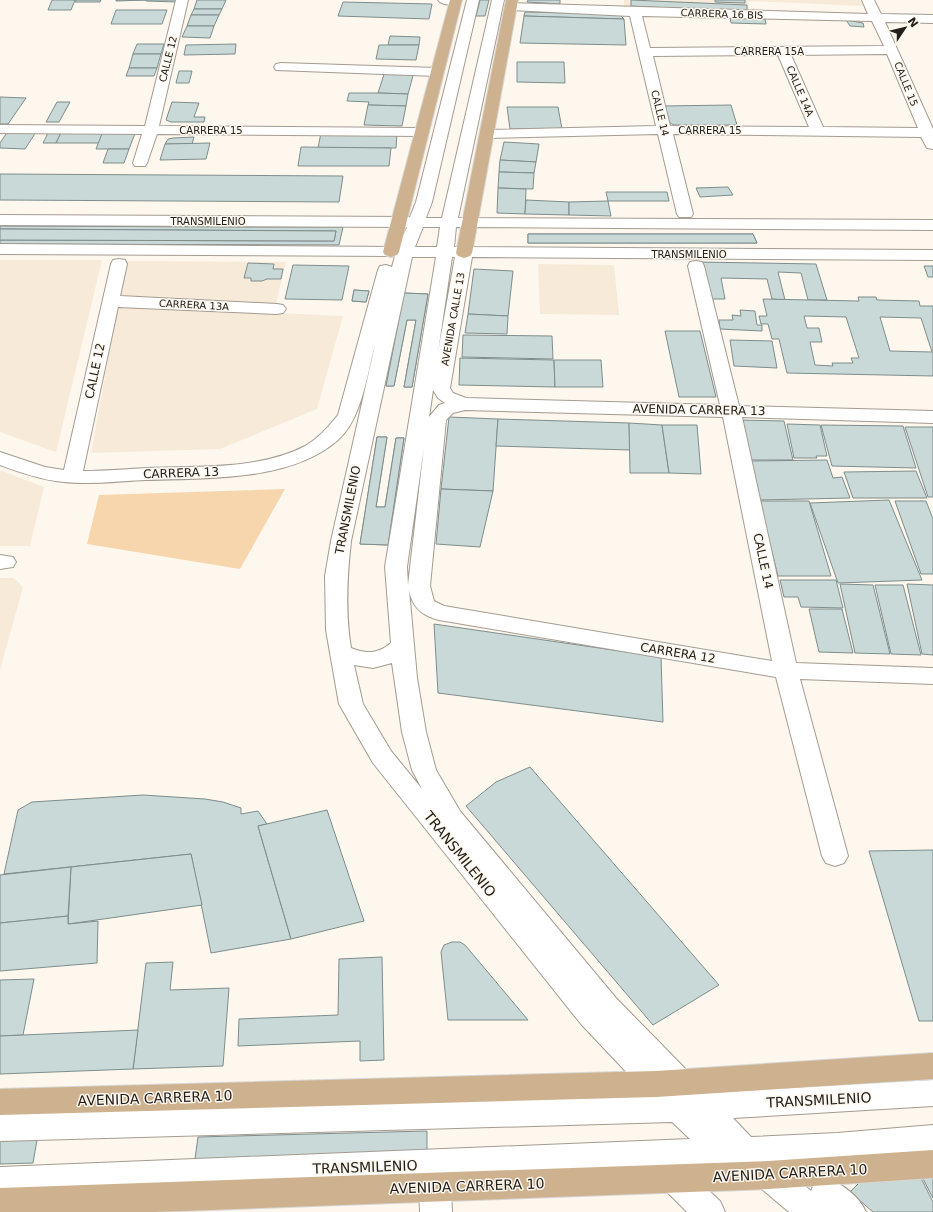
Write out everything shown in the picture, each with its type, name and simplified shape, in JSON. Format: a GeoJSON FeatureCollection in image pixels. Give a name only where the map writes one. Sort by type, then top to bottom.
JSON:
{"type":"FeatureCollection","features":[{"type":"Feature","properties":{"kind":"main road"},"geometry":{"type":"LineString","coordinates":[[408,223],[421,132],[456,0]]}},
{"type":"Feature","properties":{"kind":"main road"},"geometry":{"type":"LineString","coordinates":[[459,224],[487,134],[507,2]]}},
{"type":"Feature","properties":{"kind":"main road","name":"AVENIDA CARRERA 10"},"geometry":{"type":"LineString","coordinates":[[0,1102],[679,1096],[933,1066]]}},
{"type":"Feature","properties":{"kind":"main road","name":"AVENIDA CARRERA 10"},"geometry":{"type":"LineString","coordinates":[[0,1203],[435,1200],[675,1179],[768,1175],[933,1164]]}},
{"type":"Feature","properties":{"kind":"street","name":"CALLE 12"},"geometry":{"type":"LineString","coordinates":[[140,163],[151,130],[182,0]]}},
{"type":"Feature","properties":{"kind":"street"},"geometry":{"type":"LineString","coordinates":[[444,0],[456,0]]}},
{"type":"Feature","properties":{"kind":"street","name":"TRANSMILENIO"},"geometry":{"type":"LineString","coordinates":[[473,0],[427,189],[408,223],[398,252],[370,404],[341,541],[336,576],[337,630],[340,652],[351,704],[382,757],[591,1014],[679,1096]]}},
{"type":"Feature","properties":{"kind":"street","name":"CALLE 15"},"geometry":{"type":"LineString","coordinates":[[868,0],[929,132],[933,148]]}},
{"type":"Feature","properties":{"kind":"street","name":"TRANSMILENIO"},"geometry":{"type":"LineString","coordinates":[[507,2],[459,224],[455,253],[396,567],[406,678],[414,732],[424,770],[451,818],[679,1096],[700,1129],[738,1151],[768,1175],[819,1202],[850,1212]]}},
{"type":"Feature","properties":{"kind":"street","name":"CARRERA 16 BIS"},"geometry":{"type":"LineString","coordinates":[[507,2],[635,12],[876,19],[933,19]]}},
{"type":"Feature","properties":{"kind":"street"},"geometry":{"type":"LineString","coordinates":[[876,19],[890,12],[916,7]]}},
{"type":"Feature","properties":{"kind":"street","name":"CALLE 14"},"geometry":{"type":"LineString","coordinates":[[635,12],[685,214]]}},
{"type":"Feature","properties":{"kind":"street","name":"CARRERA 15A"},"geometry":{"type":"LineString","coordinates":[[645,52],[892,50]]}},
{"type":"Feature","properties":{"kind":"street","name":"CALLE 14A"},"geometry":{"type":"LineString","coordinates":[[783,51],[817,130]]}},
{"type":"Feature","properties":{"kind":"street"},"geometry":{"type":"LineString","coordinates":[[281,67],[437,72]]}},
{"type":"Feature","properties":{"kind":"street","name":"CARRERA 15"},"geometry":{"type":"LineString","coordinates":[[0,129],[421,132]]}},
{"type":"Feature","properties":{"kind":"street","name":"CARRERA 15"},"geometry":{"type":"LineString","coordinates":[[487,134],[664,130],[929,132]]}},
{"type":"Feature","properties":{"kind":"street","name":"TRANSMILENIO"},"geometry":{"type":"LineString","coordinates":[[0,220],[933,226]]}},
{"type":"Feature","properties":{"kind":"street","name":"TRANSMILENIO"},"geometry":{"type":"LineString","coordinates":[[0,249],[933,255]]}},
{"type":"Feature","properties":{"kind":"street","name":"CARRERA 13"},"geometry":{"type":"LineString","coordinates":[[0,458],[38,471],[72,477],[222,471],[269,465],[308,451],[333,436],[342,425],[398,252]]}},
{"type":"Feature","properties":{"kind":"street","name":"AVENIDA CALLE 13"},"geometry":{"type":"LineString","coordinates":[[455,253],[458,331],[441,388],[442,391],[450,398],[465,404]]}},
{"type":"Feature","properties":{"kind":"street","name":"CALLE 12"},"geometry":{"type":"LineString","coordinates":[[72,477],[119,264]]}},
{"type":"Feature","properties":{"kind":"street","name":"CALLE 14"},"geometry":{"type":"LineString","coordinates":[[696,266],[731,411],[786,671],[835,856]]}},
{"type":"Feature","properties":{"kind":"street","name":"CARRERA 13A"},"geometry":{"type":"LineString","coordinates":[[111,301],[278,309]]}},
{"type":"Feature","properties":{"kind":"street","name":"AVENIDA CARRERA 13"},"geometry":{"type":"LineString","coordinates":[[465,404],[933,417]]}},
{"type":"Feature","properties":{"kind":"street","name":"CARRERA 12"},"geometry":{"type":"LineString","coordinates":[[465,404],[446,409],[437,419],[419,586],[421,601],[426,607],[439,613],[786,671],[933,676]]}},
{"type":"Feature","properties":{"kind":"street"},"geometry":{"type":"LineString","coordinates":[[340,652],[365,661],[376,661],[396,652],[404,645]]}},
{"type":"Feature","properties":{"kind":"street","name":"TRANSMILENIO"},"geometry":{"type":"LineString","coordinates":[[0,1127],[679,1096],[933,1093]]}},
{"type":"Feature","properties":{"kind":"street","name":"TRANSMILENIO"},"geometry":{"type":"LineString","coordinates":[[0,1181],[837,1147],[933,1140]]}},
{"type":"Feature","properties":{"kind":"street"},"geometry":{"type":"LineString","coordinates":[[675,1179],[709,1212]]}},
{"type":"Feature","properties":{"kind":"shaded area"},"geometry":{"type":"Polygon","coordinates":[[[624,0],[860,0],[863,6],[748,1],[749,13],[624,8],[624,0]]]}},
{"type":"Feature","properties":{"kind":"shaded area"},"geometry":{"type":"Polygon","coordinates":[[[0,260],[102,260],[56,452],[0,432],[0,260]]]}},
{"type":"Feature","properties":{"kind":"shaded area"},"geometry":{"type":"Polygon","coordinates":[[[126,261],[286,262],[276,304],[119,295],[126,261]]]}},
{"type":"Feature","properties":{"kind":"shaded area"},"geometry":{"type":"Polygon","coordinates":[[[538,264],[614,265],[619,315],[540,314],[538,264]]]}},
{"type":"Feature","properties":{"kind":"shaded area"},"geometry":{"type":"Polygon","coordinates":[[[118,305],[343,316],[317,409],[220,449],[91,453],[118,305]]]}},
{"type":"Feature","properties":{"kind":"shaded area"},"geometry":{"type":"Polygon","coordinates":[[[0,470],[44,487],[30,546],[0,546],[0,470]]]}},
{"type":"Feature","properties":{"kind":"shaded area"},"geometry":{"type":"Polygon","coordinates":[[[285,489],[240,569],[87,544],[99,495],[285,489]]]}},
{"type":"Feature","properties":{"kind":"shaded area"},"geometry":{"type":"Polygon","coordinates":[[[0,578],[14,578],[23,587],[0,670],[0,578]]]}},
{"type":"Feature","properties":{"kind":"building"},"geometry":{"type":"Polygon","coordinates":[[[52,0],[75,0],[71,10],[48,10],[52,0]]]}},
{"type":"Feature","properties":{"kind":"building"},"geometry":{"type":"Polygon","coordinates":[[[76,0],[101,0],[100,2],[75,2],[76,0]]]}},
{"type":"Feature","properties":{"kind":"building"},"geometry":{"type":"Polygon","coordinates":[[[116,0],[146,0],[116,1],[116,0]]]}},
{"type":"Feature","properties":{"kind":"building"},"geometry":{"type":"Polygon","coordinates":[[[146,0],[178,0],[177,2],[146,0]]]}},
{"type":"Feature","properties":{"kind":"building"},"geometry":{"type":"Polygon","coordinates":[[[197,0],[226,0],[222,9],[194,9],[197,0]]]}},
{"type":"Feature","properties":{"kind":"building"},"geometry":{"type":"Polygon","coordinates":[[[480,0],[489,0],[485,16],[476,16],[480,0]]]}},
{"type":"Feature","properties":{"kind":"building"},"geometry":{"type":"Polygon","coordinates":[[[528,0],[560,0],[560,4],[527,2],[528,0]]]}},
{"type":"Feature","properties":{"kind":"building"},"geometry":{"type":"Polygon","coordinates":[[[631,0],[747,5],[747,12],[631,6],[631,0]]]}},
{"type":"Feature","properties":{"kind":"building"},"geometry":{"type":"Polygon","coordinates":[[[715,0],[745,0],[745,3],[715,2],[715,0]]]}},
{"type":"Feature","properties":{"kind":"building"},"geometry":{"type":"Polygon","coordinates":[[[343,2],[432,4],[429,19],[338,16],[343,2]]]}},
{"type":"Feature","properties":{"kind":"building"},"geometry":{"type":"Polygon","coordinates":[[[194,9],[222,9],[219,15],[191,15],[194,9]]]}},
{"type":"Feature","properties":{"kind":"building"},"geometry":{"type":"Polygon","coordinates":[[[116,10],[167,10],[162,24],[111,24],[116,10]]]}},
{"type":"Feature","properties":{"kind":"building"},"geometry":{"type":"Polygon","coordinates":[[[525,12],[619,14],[624,19],[524,16],[525,12]]]}},
{"type":"Feature","properties":{"kind":"building"},"geometry":{"type":"Polygon","coordinates":[[[191,15],[219,15],[214,26],[187,26],[191,15]]]}},
{"type":"Feature","properties":{"kind":"building"},"geometry":{"type":"Polygon","coordinates":[[[524,16],[624,19],[626,45],[520,43],[524,16]]]}},
{"type":"Feature","properties":{"kind":"building"},"geometry":{"type":"Polygon","coordinates":[[[730,18],[765,19],[766,24],[731,23],[730,18]]]}},
{"type":"Feature","properties":{"kind":"building"},"geometry":{"type":"Polygon","coordinates":[[[846,20],[863,23],[864,27],[850,26],[846,20]]]}},
{"type":"Feature","properties":{"kind":"building"},"geometry":{"type":"Polygon","coordinates":[[[187,26],[214,26],[210,38],[182,37],[187,26]]]}},
{"type":"Feature","properties":{"kind":"building"},"geometry":{"type":"Polygon","coordinates":[[[390,36],[420,37],[419,45],[388,45],[390,36]]]}},
{"type":"Feature","properties":{"kind":"building"},"geometry":{"type":"Polygon","coordinates":[[[137,44],[164,44],[161,54],[133,54],[137,44]]]}},
{"type":"Feature","properties":{"kind":"building"},"geometry":{"type":"Polygon","coordinates":[[[236,44],[235,54],[184,55],[186,45],[236,44]]]}},
{"type":"Feature","properties":{"kind":"building"},"geometry":{"type":"Polygon","coordinates":[[[379,45],[419,45],[416,60],[376,59],[379,45]]]}},
{"type":"Feature","properties":{"kind":"building"},"geometry":{"type":"Polygon","coordinates":[[[133,54],[161,54],[157,68],[129,68],[133,54]]]}},
{"type":"Feature","properties":{"kind":"building"},"geometry":{"type":"Polygon","coordinates":[[[517,62],[564,62],[565,83],[517,82],[517,62]]]}},
{"type":"Feature","properties":{"kind":"building"},"geometry":{"type":"Polygon","coordinates":[[[129,68],[157,68],[154,76],[126,76],[129,68]]]}},
{"type":"Feature","properties":{"kind":"building"},"geometry":{"type":"Polygon","coordinates":[[[179,71],[192,71],[189,83],[176,83],[179,71]]]}},
{"type":"Feature","properties":{"kind":"building"},"geometry":{"type":"Polygon","coordinates":[[[385,71],[414,72],[408,94],[378,93],[385,71]]]}},
{"type":"Feature","properties":{"kind":"building"},"geometry":{"type":"Polygon","coordinates":[[[349,93],[408,94],[406,106],[368,105],[369,102],[347,101],[349,93]]]}},
{"type":"Feature","properties":{"kind":"building"},"geometry":{"type":"Polygon","coordinates":[[[0,97],[26,98],[8,124],[0,124],[0,97]]]}},
{"type":"Feature","properties":{"kind":"building"},"geometry":{"type":"Polygon","coordinates":[[[57,102],[70,102],[59,122],[46,122],[57,102]]]}},
{"type":"Feature","properties":{"kind":"building"},"geometry":{"type":"Polygon","coordinates":[[[172,102],[199,103],[194,117],[205,117],[204,122],[171,122],[166,120],[172,102]]]}},
{"type":"Feature","properties":{"kind":"building"},"geometry":{"type":"Polygon","coordinates":[[[368,105],[406,106],[402,126],[364,125],[368,105]]]}},
{"type":"Feature","properties":{"kind":"building"},"geometry":{"type":"Polygon","coordinates":[[[731,105],[737,125],[674,125],[668,122],[663,106],[731,105]]]}},
{"type":"Feature","properties":{"kind":"building"},"geometry":{"type":"Polygon","coordinates":[[[507,107],[558,107],[562,129],[510,129],[507,107]]]}},
{"type":"Feature","properties":{"kind":"building"},"geometry":{"type":"Polygon","coordinates":[[[8,131],[36,132],[25,149],[0,148],[0,143],[8,131]]]}},
{"type":"Feature","properties":{"kind":"building"},"geometry":{"type":"Polygon","coordinates":[[[49,131],[62,131],[56,143],[43,143],[49,131]]]}},
{"type":"Feature","properties":{"kind":"building"},"geometry":{"type":"Polygon","coordinates":[[[62,131],[103,131],[99,143],[56,143],[62,131]]]}},
{"type":"Feature","properties":{"kind":"building"},"geometry":{"type":"Polygon","coordinates":[[[103,131],[136,131],[129,149],[96,149],[103,131]]]}},
{"type":"Feature","properties":{"kind":"building"},"geometry":{"type":"Polygon","coordinates":[[[321,133],[397,133],[396,148],[318,148],[321,133]]]}},
{"type":"Feature","properties":{"kind":"building"},"geometry":{"type":"Polygon","coordinates":[[[194,137],[192,144],[165,144],[168,139],[194,137]]]}},
{"type":"Feature","properties":{"kind":"building"},"geometry":{"type":"Polygon","coordinates":[[[504,142],[539,144],[536,162],[500,160],[504,142]]]}},
{"type":"Feature","properties":{"kind":"building"},"geometry":{"type":"Polygon","coordinates":[[[210,143],[206,159],[160,160],[165,144],[210,143]]]}},
{"type":"Feature","properties":{"kind":"building"},"geometry":{"type":"Polygon","coordinates":[[[301,147],[391,148],[389,166],[298,166],[301,147]]]}},
{"type":"Feature","properties":{"kind":"building"},"geometry":{"type":"Polygon","coordinates":[[[108,149],[129,149],[124,163],[103,163],[108,149]]]}},
{"type":"Feature","properties":{"kind":"building"},"geometry":{"type":"Polygon","coordinates":[[[500,160],[536,162],[534,173],[499,172],[500,160]]]}},
{"type":"Feature","properties":{"kind":"building"},"geometry":{"type":"Polygon","coordinates":[[[499,172],[534,173],[533,189],[498,188],[499,172]]]}},
{"type":"Feature","properties":{"kind":"building"},"geometry":{"type":"Polygon","coordinates":[[[0,174],[343,176],[339,202],[0,200],[0,174]]]}},
{"type":"Feature","properties":{"kind":"building"},"geometry":{"type":"Polygon","coordinates":[[[728,187],[733,195],[700,197],[696,188],[728,187]]]}},
{"type":"Feature","properties":{"kind":"building"},"geometry":{"type":"Polygon","coordinates":[[[498,188],[526,189],[525,214],[497,213],[498,188]]]}},
{"type":"Feature","properties":{"kind":"building"},"geometry":{"type":"Polygon","coordinates":[[[606,192],[667,192],[669,201],[608,201],[606,192]]]}},
{"type":"Feature","properties":{"kind":"building"},"geometry":{"type":"Polygon","coordinates":[[[526,200],[569,202],[569,215],[525,214],[526,200]]]}},
{"type":"Feature","properties":{"kind":"building"},"geometry":{"type":"Polygon","coordinates":[[[608,201],[611,216],[569,215],[569,202],[608,201]]]}},
{"type":"Feature","properties":{"kind":"building"},"geometry":{"type":"Polygon","coordinates":[[[0,226],[343,227],[339,245],[0,244],[0,226]]]}},
{"type":"Feature","properties":{"kind":"building"},"geometry":{"type":"Polygon","coordinates":[[[0,229],[336,231],[334,241],[0,240],[0,229]]]}},
{"type":"Feature","properties":{"kind":"building"},"geometry":{"type":"Polygon","coordinates":[[[0,229],[336,231],[334,241],[0,240],[0,229]]]}},
{"type":"Feature","properties":{"kind":"building"},"geometry":{"type":"Polygon","coordinates":[[[528,234],[753,234],[757,243],[528,243],[528,234]]]}},
{"type":"Feature","properties":{"kind":"building"},"geometry":{"type":"Polygon","coordinates":[[[528,234],[753,234],[757,243],[528,243],[528,234]]]}},
{"type":"Feature","properties":{"kind":"building"},"geometry":{"type":"Polygon","coordinates":[[[699,262],[816,264],[827,300],[808,300],[801,273],[778,272],[785,300],[772,299],[767,279],[721,278],[725,299],[706,299],[699,262]]]}},
{"type":"Feature","properties":{"kind":"building"},"geometry":{"type":"Polygon","coordinates":[[[248,263],[274,264],[273,269],[283,269],[281,279],[251,281],[251,278],[244,278],[248,263]]]}},
{"type":"Feature","properties":{"kind":"building"},"geometry":{"type":"Polygon","coordinates":[[[293,265],[349,266],[342,300],[285,299],[293,265]]]}},
{"type":"Feature","properties":{"kind":"building"},"geometry":{"type":"Polygon","coordinates":[[[924,266],[933,266],[933,277],[928,277],[924,266]]]}},
{"type":"Feature","properties":{"kind":"building"},"geometry":{"type":"Polygon","coordinates":[[[474,269],[513,271],[508,316],[468,314],[474,269]]]}},
{"type":"Feature","properties":{"kind":"building"},"geometry":{"type":"Polygon","coordinates":[[[354,290],[369,291],[366,302],[352,301],[354,290]]]}},
{"type":"Feature","properties":{"kind":"building"},"geometry":{"type":"Polygon","coordinates":[[[354,290],[369,291],[366,302],[352,301],[354,290]]]}},
{"type":"Feature","properties":{"kind":"building"},"geometry":{"type":"Polygon","coordinates":[[[404,293],[428,294],[412,387],[404,387],[416,320],[407,320],[394,386],[386,386],[404,293]]]}},
{"type":"Feature","properties":{"kind":"building"},"geometry":{"type":"Polygon","coordinates":[[[404,293],[428,294],[412,387],[404,387],[416,320],[407,320],[394,386],[386,386],[404,293]]]}},
{"type":"Feature","properties":{"kind":"building"},"geometry":{"type":"Polygon","coordinates":[[[858,297],[876,297],[877,300],[919,301],[920,306],[933,306],[933,376],[787,373],[779,339],[772,339],[768,324],[761,324],[759,316],[767,316],[763,299],[859,301],[858,297]],[[804,316],[807,328],[819,328],[822,342],[810,342],[815,365],[833,366],[832,363],[853,363],[851,358],[859,358],[846,317],[804,316]],[[880,317],[890,351],[932,352],[921,318],[880,317]]]}},
{"type":"Feature","properties":{"kind":"building"},"geometry":{"type":"Polygon","coordinates":[[[740,310],[755,311],[757,325],[762,325],[762,331],[720,329],[719,320],[733,320],[732,315],[741,316],[740,310]]]}},
{"type":"Feature","properties":{"kind":"building"},"geometry":{"type":"Polygon","coordinates":[[[468,314],[508,316],[507,334],[465,333],[468,314]]]}},
{"type":"Feature","properties":{"kind":"building"},"geometry":{"type":"Polygon","coordinates":[[[665,331],[700,331],[716,397],[679,397],[665,331]]]}},
{"type":"Feature","properties":{"kind":"building"},"geometry":{"type":"Polygon","coordinates":[[[463,335],[552,336],[553,359],[462,357],[463,335]]]}},
{"type":"Feature","properties":{"kind":"building"},"geometry":{"type":"Polygon","coordinates":[[[730,340],[772,341],[777,368],[734,366],[730,340]]]}},
{"type":"Feature","properties":{"kind":"building"},"geometry":{"type":"Polygon","coordinates":[[[460,358],[554,360],[555,387],[459,385],[460,358]]]}},
{"type":"Feature","properties":{"kind":"building"},"geometry":{"type":"Polygon","coordinates":[[[554,360],[601,360],[603,387],[555,387],[554,360]]]}},
{"type":"Feature","properties":{"kind":"building"},"geometry":{"type":"Polygon","coordinates":[[[449,417],[498,419],[493,491],[441,489],[449,417]]]}},
{"type":"Feature","properties":{"kind":"building"},"geometry":{"type":"Polygon","coordinates":[[[498,419],[629,423],[630,450],[496,446],[498,419]]]}},
{"type":"Feature","properties":{"kind":"building"},"geometry":{"type":"Polygon","coordinates":[[[739,420],[784,421],[793,460],[747,460],[739,420]]]}},
{"type":"Feature","properties":{"kind":"building"},"geometry":{"type":"Polygon","coordinates":[[[629,423],[662,425],[669,473],[630,473],[629,423]]]}},
{"type":"Feature","properties":{"kind":"building"},"geometry":{"type":"Polygon","coordinates":[[[787,424],[820,425],[827,456],[816,456],[817,458],[794,458],[787,424]]]}},
{"type":"Feature","properties":{"kind":"building"},"geometry":{"type":"Polygon","coordinates":[[[662,425],[697,425],[701,474],[669,473],[662,425]]]}},
{"type":"Feature","properties":{"kind":"building"},"geometry":{"type":"Polygon","coordinates":[[[821,425],[903,426],[916,468],[832,466],[821,425]]]}},
{"type":"Feature","properties":{"kind":"building"},"geometry":{"type":"Polygon","coordinates":[[[905,427],[933,427],[933,497],[928,497],[905,427]]]}},
{"type":"Feature","properties":{"kind":"building"},"geometry":{"type":"Polygon","coordinates":[[[377,437],[387,437],[376,507],[385,507],[396,438],[404,438],[388,545],[360,544],[377,437]]]}},
{"type":"Feature","properties":{"kind":"building"},"geometry":{"type":"Polygon","coordinates":[[[377,437],[387,437],[376,507],[385,507],[396,438],[404,438],[388,545],[360,544],[377,437]]]}},
{"type":"Feature","properties":{"kind":"building"},"geometry":{"type":"Polygon","coordinates":[[[827,460],[833,478],[842,477],[850,498],[760,500],[749,461],[827,460]]]}},
{"type":"Feature","properties":{"kind":"building"},"geometry":{"type":"Polygon","coordinates":[[[916,471],[927,498],[853,498],[844,472],[916,471]]]}},
{"type":"Feature","properties":{"kind":"building"},"geometry":{"type":"Polygon","coordinates":[[[441,489],[493,491],[480,547],[436,544],[441,489]]]}},
{"type":"Feature","properties":{"kind":"building"},"geometry":{"type":"Polygon","coordinates":[[[889,500],[922,580],[838,583],[810,503],[889,500]]]}},
{"type":"Feature","properties":{"kind":"building"},"geometry":{"type":"Polygon","coordinates":[[[759,501],[809,501],[831,576],[778,576],[759,501]]]}},
{"type":"Feature","properties":{"kind":"building"},"geometry":{"type":"Polygon","coordinates":[[[895,501],[926,501],[933,519],[933,574],[921,574],[895,501]]]}},
{"type":"Feature","properties":{"kind":"building"},"geometry":{"type":"Polygon","coordinates":[[[780,580],[836,580],[843,608],[801,607],[798,597],[784,597],[780,580]]]}},
{"type":"Feature","properties":{"kind":"building"},"geometry":{"type":"Polygon","coordinates":[[[840,584],[873,585],[890,654],[855,653],[840,584]]]}},
{"type":"Feature","properties":{"kind":"building"},"geometry":{"type":"Polygon","coordinates":[[[907,584],[933,585],[933,655],[922,654],[907,584]]]}},
{"type":"Feature","properties":{"kind":"building"},"geometry":{"type":"Polygon","coordinates":[[[875,585],[903,585],[921,655],[891,654],[875,585]]]}},
{"type":"Feature","properties":{"kind":"building"},"geometry":{"type":"Polygon","coordinates":[[[809,609],[842,609],[853,653],[819,652],[809,609]]]}},
{"type":"Feature","properties":{"kind":"building"},"geometry":{"type":"Polygon","coordinates":[[[434,624],[661,657],[663,722],[438,693],[434,624]]]}},
{"type":"Feature","properties":{"kind":"building"},"geometry":{"type":"Polygon","coordinates":[[[530,767],[719,985],[653,1025],[466,806],[496,782],[530,767]]]}},
{"type":"Feature","properties":{"kind":"building"},"geometry":{"type":"Polygon","coordinates":[[[143,795],[205,799],[223,802],[241,808],[241,814],[258,811],[267,824],[258,826],[291,939],[211,953],[191,854],[4,874],[18,810],[32,802],[143,795]]]}},
{"type":"Feature","properties":{"kind":"building"},"geometry":{"type":"Polygon","coordinates":[[[327,810],[364,921],[291,939],[258,826],[327,810]]]}},
{"type":"Feature","properties":{"kind":"building"},"geometry":{"type":"Polygon","coordinates":[[[933,850],[933,1021],[919,1021],[869,851],[933,850]]]}},
{"type":"Feature","properties":{"kind":"building"},"geometry":{"type":"Polygon","coordinates":[[[191,854],[202,905],[68,924],[71,867],[191,854]]]}},
{"type":"Feature","properties":{"kind":"building"},"geometry":{"type":"Polygon","coordinates":[[[71,867],[68,916],[0,923],[0,875],[71,867]]]}},
{"type":"Feature","properties":{"kind":"building"},"geometry":{"type":"Polygon","coordinates":[[[68,916],[68,924],[98,921],[97,963],[0,971],[0,923],[68,916]]]}},
{"type":"Feature","properties":{"kind":"building"},"geometry":{"type":"Polygon","coordinates":[[[452,942],[460,942],[465,945],[528,1020],[448,1020],[441,952],[444,945],[452,942]]]}},
{"type":"Feature","properties":{"kind":"building"},"geometry":{"type":"Polygon","coordinates":[[[382,957],[384,1060],[360,1061],[360,1041],[238,1046],[239,1019],[338,1015],[339,959],[382,957]]]}},
{"type":"Feature","properties":{"kind":"building"},"geometry":{"type":"Polygon","coordinates":[[[173,962],[170,990],[229,988],[223,1066],[133,1069],[146,963],[173,962]]]}},
{"type":"Feature","properties":{"kind":"building"},"geometry":{"type":"Polygon","coordinates":[[[34,979],[23,1035],[0,1036],[0,980],[34,979]]]}},
{"type":"Feature","properties":{"kind":"building"},"geometry":{"type":"Polygon","coordinates":[[[138,1030],[133,1069],[0,1074],[0,1036],[138,1030]]]}},
{"type":"Feature","properties":{"kind":"building"},"geometry":{"type":"Polygon","coordinates":[[[427,1131],[427,1153],[195,1159],[198,1137],[427,1131]]]}},
{"type":"Feature","properties":{"kind":"building"},"geometry":{"type":"Polygon","coordinates":[[[37,1140],[33,1163],[0,1164],[0,1141],[37,1140]]]}},
{"type":"Feature","properties":{"kind":"building"},"geometry":{"type":"Polygon","coordinates":[[[920,1176],[933,1202],[933,1212],[873,1212],[850,1192],[862,1180],[920,1176]]]}},
{"type":"Feature","properties":{"kind":"building"},"geometry":{"type":"Polygon","coordinates":[[[933,1176],[933,1198],[922,1177],[933,1176]]]}}]}
